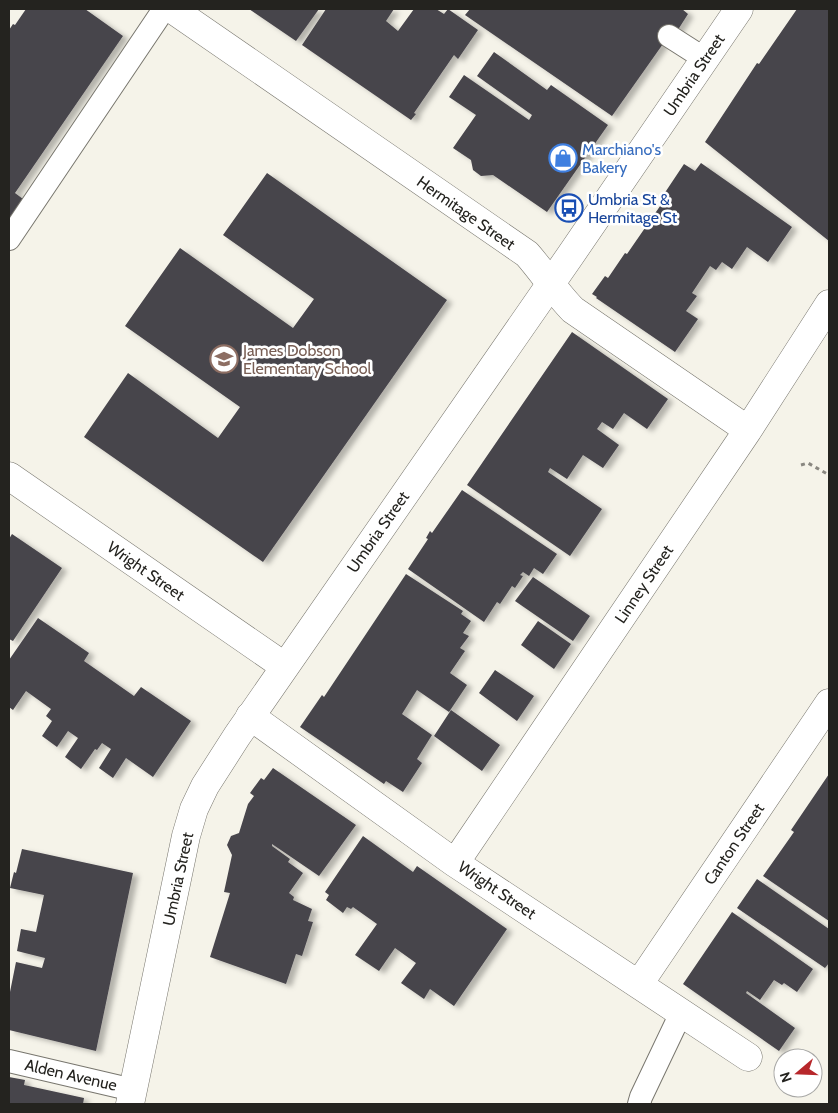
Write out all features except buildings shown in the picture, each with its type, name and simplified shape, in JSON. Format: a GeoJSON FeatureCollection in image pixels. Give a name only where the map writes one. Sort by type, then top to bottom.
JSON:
{"type":"FeatureCollection","features":[{"type":"Feature","properties":{"kind":"street","name":"Hermitage Street"},"geometry":{"type":"LineString","coordinates":[[172,9],[527,254],[560,297],[573,310],[748,430]]}},
{"type":"Feature","properties":{"kind":"street","name":"Umbria Street"},"geometry":{"type":"LineString","coordinates":[[132,1097],[184,846],[194,810],[205,786],[284,666],[739,9]]}},
{"type":"Feature","properties":{"kind":"street","name":"Linney Street"},"geometry":{"type":"LineString","coordinates":[[455,863],[748,430],[829,304]]}},
{"type":"Feature","properties":{"kind":"street","name":"Wright Street"},"geometry":{"type":"LineString","coordinates":[[9,476],[284,666]]}},
{"type":"Feature","properties":{"kind":"street","name":"Canton Street"},"geometry":{"type":"LineString","coordinates":[[638,984],[829,703]]}},
{"type":"Feature","properties":{"kind":"street","name":"Wright Street"},"geometry":{"type":"LineString","coordinates":[[250,716],[455,863],[748,1057]]}},
{"type":"Feature","properties":{"kind":"lane"},"geometry":{"type":"LineString","coordinates":[[9,239],[164,9]]}},
{"type":"Feature","properties":{"kind":"lane"},"geometry":{"type":"LineString","coordinates":[[669,36],[705,59]]}},
{"type":"Feature","properties":{"kind":"lane"},"geometry":{"type":"LineString","coordinates":[[639,1104],[681,1012]]}},
{"type":"Feature","properties":{"kind":"lane","name":"Alden Avenue"},"geometry":{"type":"LineString","coordinates":[[9,1061],[132,1097]]}},
{"type":"Feature","properties":{"kind":"path"},"geometry":{"type":"LineString","coordinates":[[801,465],[808,463],[829,475]]}},
{"type":"Feature","properties":{"kind":"place","name":"Marchiano's Bakery"},"geometry":{"type":"Point","coordinates":[563,158]}},
{"type":"Feature","properties":{"kind":"place","name":"Umbria St & Hermitage St"},"geometry":{"type":"Point","coordinates":[569,208]}},
{"type":"Feature","properties":{"kind":"place","name":"James Dobson Elementary School"},"geometry":{"type":"Point","coordinates":[224,359]}}]}
